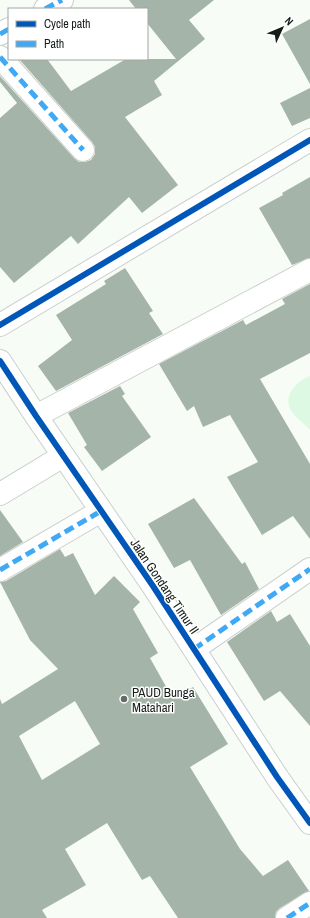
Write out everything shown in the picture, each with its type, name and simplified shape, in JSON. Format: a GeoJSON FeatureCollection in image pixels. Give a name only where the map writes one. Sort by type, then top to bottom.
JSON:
{"type":"FeatureCollection","features":[{"type":"Feature","properties":{"kind":"street"},"geometry":{"type":"LineString","coordinates":[[47,8],[62,0]]}},
{"type":"Feature","properties":{"kind":"street"},"geometry":{"type":"LineString","coordinates":[[0,57],[83,150]]}},
{"type":"Feature","properties":{"kind":"street"},"geometry":{"type":"LineString","coordinates":[[0,325],[310,140]]}},
{"type":"Feature","properties":{"kind":"street"},"geometry":{"type":"LineString","coordinates":[[36,416],[310,270]]}},
{"type":"Feature","properties":{"kind":"street","name":"Jalan Gondang Timur II"},"geometry":{"type":"LineString","coordinates":[[0,361],[63,456],[153,586],[277,777],[310,823]]}},
{"type":"Feature","properties":{"kind":"street"},"geometry":{"type":"LineString","coordinates":[[0,494],[63,456]]}},
{"type":"Feature","properties":{"kind":"street"},"geometry":{"type":"LineString","coordinates":[[0,570],[101,511]]}},
{"type":"Feature","properties":{"kind":"street"},"geometry":{"type":"LineString","coordinates":[[194,649],[310,569]]}},
{"type":"Feature","properties":{"kind":"street"},"geometry":{"type":"LineString","coordinates":[[287,918],[310,903]]}},
{"type":"Feature","properties":{"kind":"green space"},"geometry":{"type":"Polygon","coordinates":[[[310,376],[310,430],[292,412],[288,400],[289,395],[296,385],[300,381],[310,376]]]}},
{"type":"Feature","properties":{"kind":"building"},"geometry":{"type":"Polygon","coordinates":[[[129,0],[214,0],[189,20],[205,39],[154,81],[162,95],[125,117],[178,185],[142,213],[129,197],[78,244],[71,236],[14,283],[0,267],[0,118],[17,103],[0,82],[0,76],[74,158],[79,162],[91,160],[95,154],[95,147],[92,142],[20,60],[48,60],[71,91],[124,60],[176,59],[148,24],[148,8],[135,8],[129,0]]]}},
{"type":"Feature","properties":{"kind":"building"},"geometry":{"type":"Polygon","coordinates":[[[310,19],[310,84],[282,34],[310,19]]]}},
{"type":"Feature","properties":{"kind":"building"},"geometry":{"type":"Polygon","coordinates":[[[310,88],[310,118],[292,126],[280,103],[310,88]]]}},
{"type":"Feature","properties":{"kind":"building"},"geometry":{"type":"Polygon","coordinates":[[[310,177],[310,258],[292,265],[259,208],[283,195],[282,193],[310,177]]]}},
{"type":"Feature","properties":{"kind":"building"},"geometry":{"type":"Polygon","coordinates":[[[125,268],[153,311],[149,313],[163,334],[56,391],[38,366],[72,340],[56,315],[106,284],[104,281],[125,268]]]}},
{"type":"Feature","properties":{"kind":"building"},"geometry":{"type":"Polygon","coordinates":[[[310,284],[310,353],[260,379],[310,464],[310,539],[293,516],[262,535],[227,477],[258,462],[230,415],[203,427],[194,406],[187,411],[159,364],[243,320],[246,325],[285,304],[282,299],[310,284]]]}},
{"type":"Feature","properties":{"kind":"building"},"geometry":{"type":"Polygon","coordinates":[[[120,386],[125,394],[122,396],[151,437],[102,471],[84,447],[87,445],[68,413],[120,386]]]}},
{"type":"Feature","properties":{"kind":"building"},"geometry":{"type":"Polygon","coordinates":[[[194,498],[242,564],[245,562],[259,589],[221,615],[190,560],[174,568],[148,524],[194,498]]]}},
{"type":"Feature","properties":{"kind":"building"},"geometry":{"type":"Polygon","coordinates":[[[0,510],[23,542],[0,556],[0,510]]]}},
{"type":"Feature","properties":{"kind":"building"},"geometry":{"type":"Polygon","coordinates":[[[60,549],[65,557],[73,553],[95,595],[114,576],[140,602],[133,609],[158,653],[150,658],[173,699],[193,687],[228,744],[190,767],[240,849],[263,876],[288,860],[309,891],[280,908],[276,912],[275,918],[178,918],[150,876],[142,880],[107,823],[65,849],[86,885],[42,910],[47,918],[0,918],[0,699],[2,704],[58,669],[30,640],[0,582],[6,581],[60,549]],[[75,701],[19,736],[42,780],[100,744],[75,701]]]}},
{"type":"Feature","properties":{"kind":"building"},"geometry":{"type":"Polygon","coordinates":[[[271,611],[277,622],[290,614],[310,646],[310,726],[280,691],[264,701],[227,642],[271,611]]]}},
{"type":"Feature","properties":{"kind":"marked path"},"geometry":{"type":"LineString","coordinates":[[47,8],[62,0]]}},
{"type":"Feature","properties":{"kind":"marked path"},"geometry":{"type":"LineString","coordinates":[[0,34],[8,30]]}},
{"type":"Feature","properties":{"kind":"marked path"},"geometry":{"type":"LineString","coordinates":[[0,57],[83,150]]}},
{"type":"Feature","properties":{"kind":"marked path"},"geometry":{"type":"LineString","coordinates":[[0,570],[101,511]]}},
{"type":"Feature","properties":{"kind":"marked path"},"geometry":{"type":"LineString","coordinates":[[194,649],[310,569]]}},
{"type":"Feature","properties":{"kind":"marked path"},"geometry":{"type":"LineString","coordinates":[[287,918],[310,903]]}},
{"type":"Feature","properties":{"kind":"cycle path"},"geometry":{"type":"LineString","coordinates":[[0,325],[310,140]]}},
{"type":"Feature","properties":{"kind":"cycle path"},"geometry":{"type":"LineString","coordinates":[[0,361],[153,586],[277,777],[310,823]]}},
{"type":"Feature","properties":{"kind":"place","name":"PAUD Bunga Matahari"},"geometry":{"type":"Point","coordinates":[124,699]}}]}
